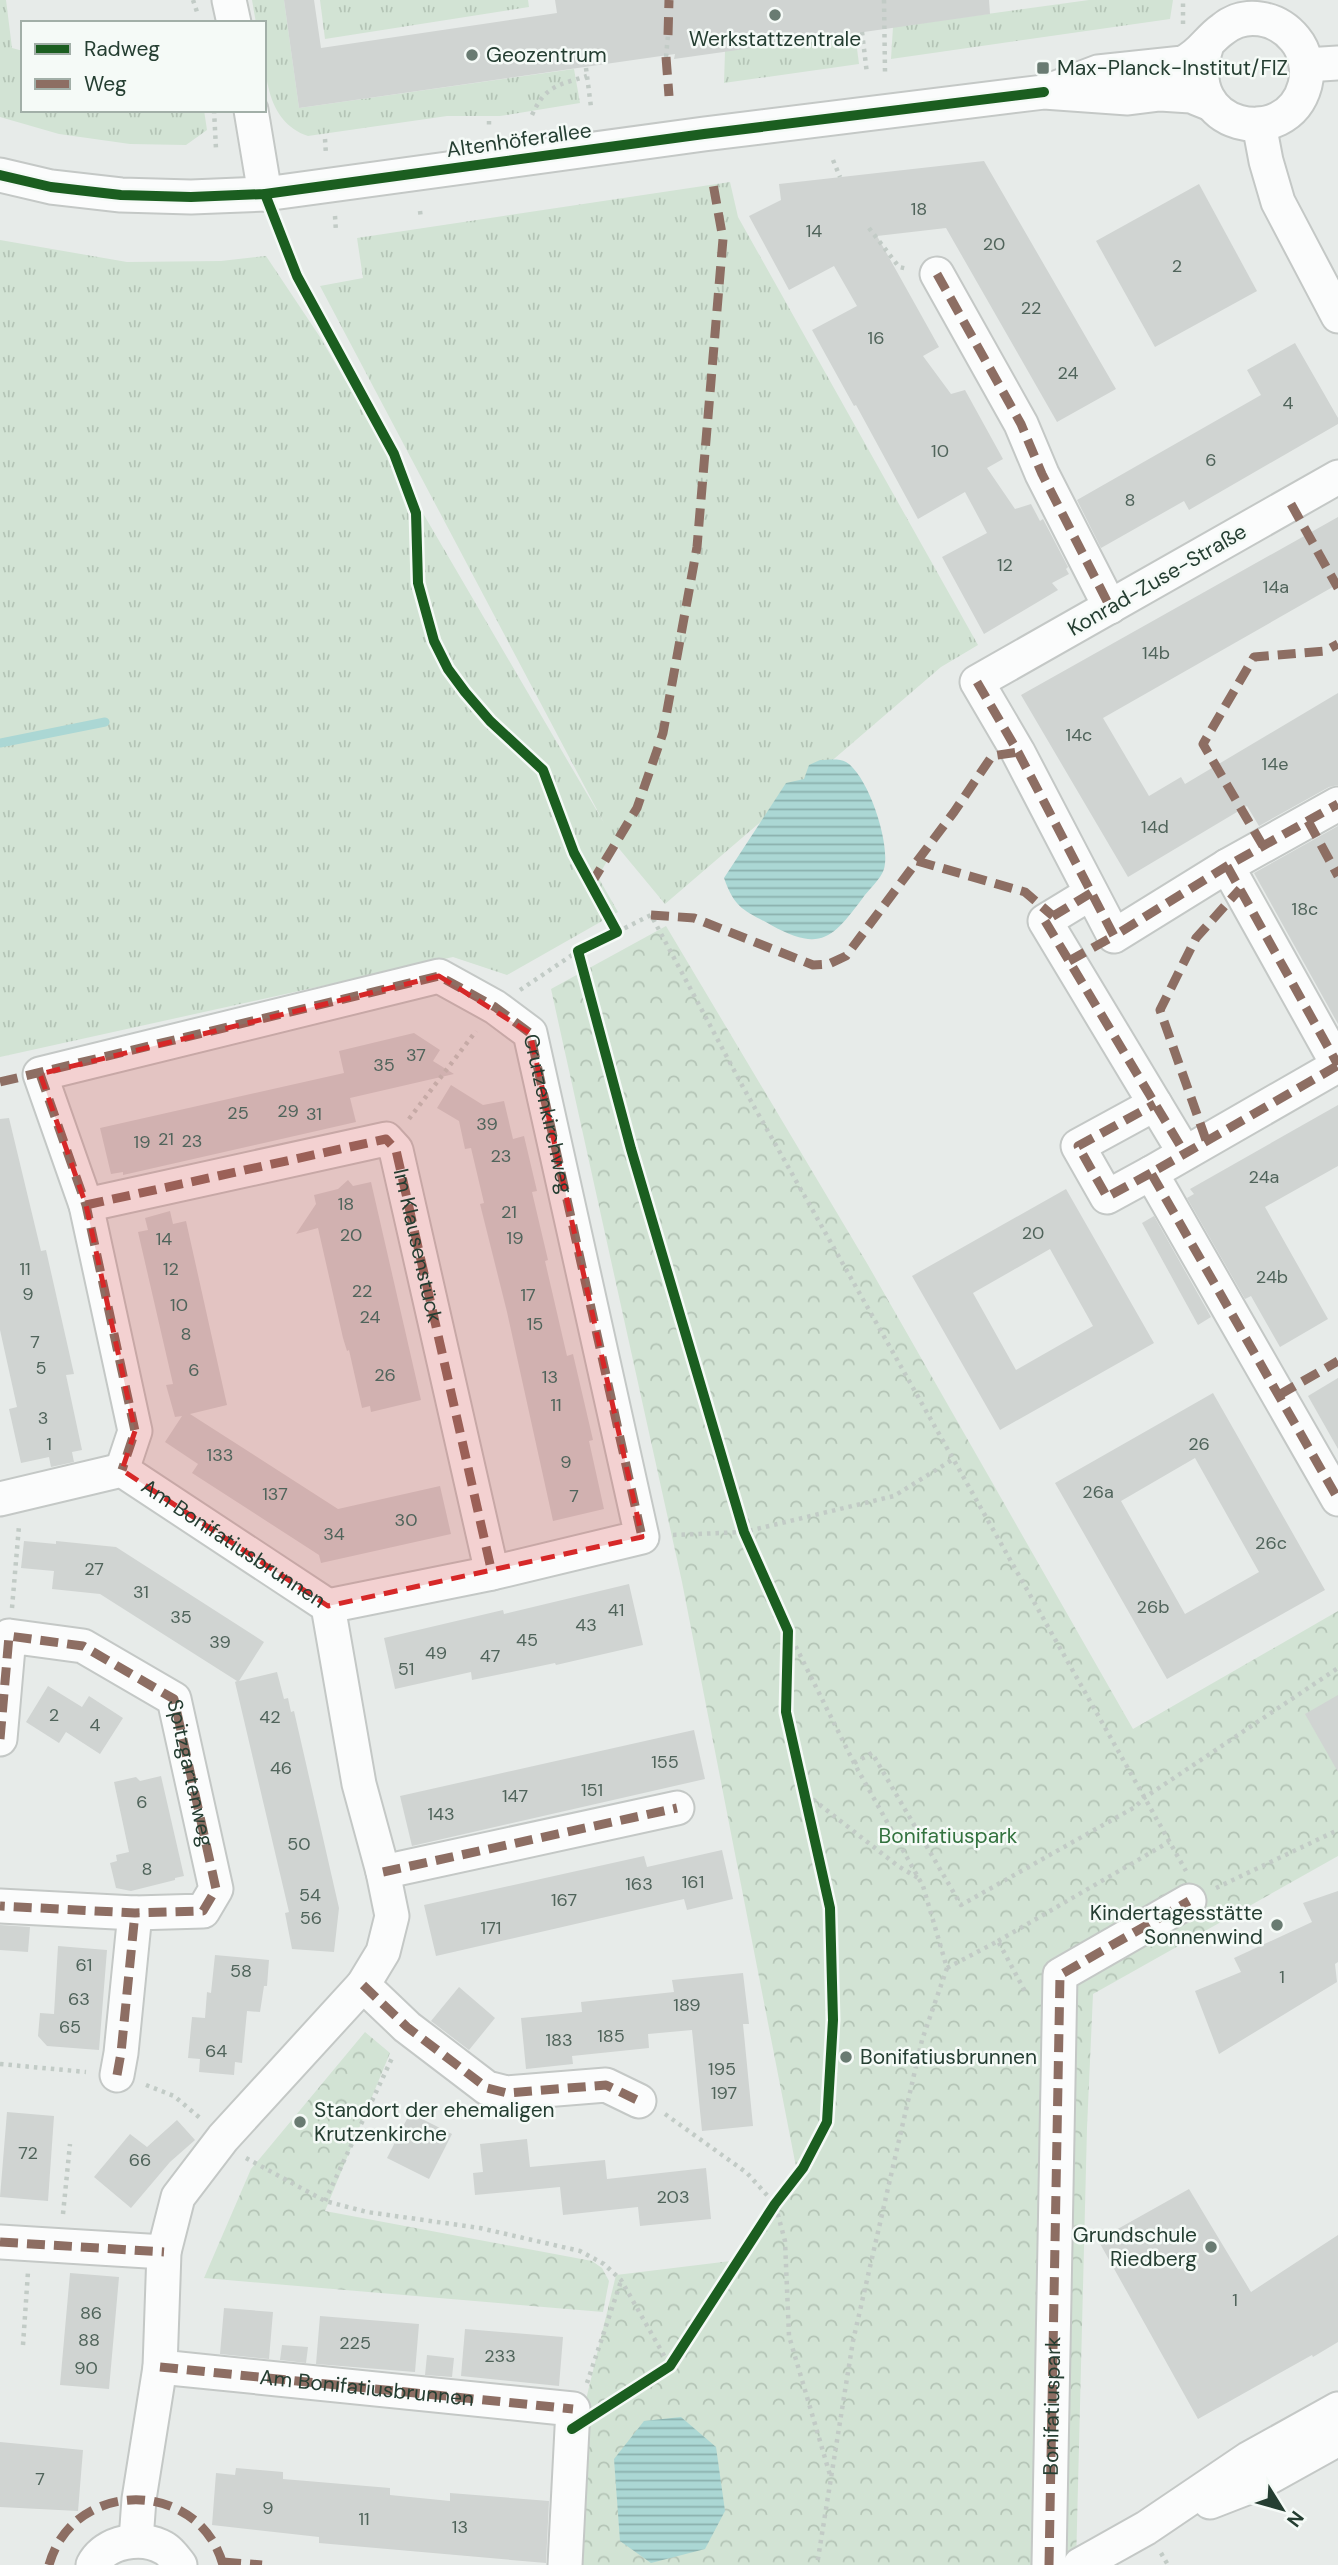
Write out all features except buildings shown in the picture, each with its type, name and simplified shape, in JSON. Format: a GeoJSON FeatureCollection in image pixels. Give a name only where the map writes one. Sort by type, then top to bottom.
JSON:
{"type":"FeatureCollection","features":[{"type":"Feature","properties":{"kind":"street"},"geometry":{"type":"LineString","coordinates":[[229,0],[234,21]]}},
{"type":"Feature","properties":{"kind":"street","name":"Altenhöferallee"},"geometry":{"type":"LineString","coordinates":[[0,176],[51,187],[121,195],[191,197],[265,194],[704,134],[1044,92],[1128,98],[1160,94],[1191,96],[1211,104],[1232,120],[1259,124],[1279,118],[1295,104],[1304,86],[1322,64],[1303,53],[1289,32],[1254,9],[1214,36],[1195,36],[1195,58],[1183,63],[1098,72],[1044,92]]}},
{"type":"Feature","properties":{"kind":"street"},"geometry":{"type":"LineString","coordinates":[[1195,36],[1201,62],[1200,77],[1211,104]]}},
{"type":"Feature","properties":{"kind":"street"},"geometry":{"type":"LineString","coordinates":[[251,112],[265,194]]}},
{"type":"Feature","properties":{"kind":"street"},"geometry":{"type":"LineString","coordinates":[[1259,124],[1278,202],[1338,316]]}},
{"type":"Feature","properties":{"kind":"street"},"geometry":{"type":"LineString","coordinates":[[937,274],[1021,424],[1042,474],[1110,607]]}},
{"type":"Feature","properties":{"kind":"street","name":"Konrad-Zuse-Straße"},"geometry":{"type":"LineString","coordinates":[[1091,893],[1018,752],[976,682],[1338,477]]}},
{"type":"Feature","properties":{"kind":"street"},"geometry":{"type":"LineString","coordinates":[[1069,961],[1227,866],[1338,804]]}},
{"type":"Feature","properties":{"kind":"street"},"geometry":{"type":"LineString","coordinates":[[1155,1104],[1078,1146],[1107,1197],[1338,1066],[1227,866]]}},
{"type":"Feature","properties":{"kind":"street"},"geometry":{"type":"LineString","coordinates":[[1114,936],[1091,893],[1045,920],[1184,1152]]}},
{"type":"Feature","properties":{"kind":"street","name":"Crutzenkirchweg"},"geometry":{"type":"LineString","coordinates":[[86,1205],[40,1074],[439,976],[495,1007],[530,1033],[642,1537]]}},
{"type":"Feature","properties":{"kind":"street","name":"Im Klausenstück"},"geometry":{"type":"LineString","coordinates":[[86,1205],[386,1139],[396,1150],[492,1573]]}},
{"type":"Feature","properties":{"kind":"street"},"geometry":{"type":"LineString","coordinates":[[1151,1172],[1338,1499]]}},
{"type":"Feature","properties":{"kind":"street"},"geometry":{"type":"LineString","coordinates":[[86,1205],[135,1431],[122,1471]]}},
{"type":"Feature","properties":{"kind":"street","name":"Am Bonifatiusbrunnen"},"geometry":{"type":"LineString","coordinates":[[11,1496],[122,1471],[328,1606],[359,1784],[392,1916],[383,1952],[363,1985],[223,2138],[178,2197],[164,2252],[160,2367],[139,2499],[136,2540]]}},
{"type":"Feature","properties":{"kind":"street"},"geometry":{"type":"LineString","coordinates":[[328,1606],[492,1573],[642,1537]]}},
{"type":"Feature","properties":{"kind":"street"},"geometry":{"type":"LineString","coordinates":[[0,1739],[9,1636]]}},
{"type":"Feature","properties":{"kind":"street","name":"Spitzgartenweg"},"geometry":{"type":"LineString","coordinates":[[0,1906],[135,1913],[203,1911],[216,1889],[174,1699],[83,1646],[9,1636]]}},
{"type":"Feature","properties":{"kind":"street"},"geometry":{"type":"LineString","coordinates":[[383,1872],[677,1808]]}},
{"type":"Feature","properties":{"kind":"street","name":"Bonifatiuspark"},"geometry":{"type":"LineString","coordinates":[[1049,2565],[1060,1975],[1194,1898]]}},
{"type":"Feature","properties":{"kind":"street"},"geometry":{"type":"LineString","coordinates":[[117,2075],[135,1913]]}},
{"type":"Feature","properties":{"kind":"street"},"geometry":{"type":"LineString","coordinates":[[363,1985],[407,2027],[487,2088],[507,2093],[606,2085],[639,2101]]}},
{"type":"Feature","properties":{"kind":"street"},"geometry":{"type":"LineString","coordinates":[[30,2244],[164,2252]]}},
{"type":"Feature","properties":{"kind":"street","name":"Am Bonifatiusbrunnen"},"geometry":{"type":"LineString","coordinates":[[160,2367],[573,2419]]}},
{"type":"Feature","properties":{"kind":"street"},"geometry":{"type":"LineString","coordinates":[[1080,2565],[1146,2528],[1248,2459],[1338,2409]]}},
{"type":"Feature","properties":{"kind":"street"},"geometry":{"type":"LineString","coordinates":[[565,2565],[573,2419]]}},
{"type":"Feature","properties":{"kind":"street"},"geometry":{"type":"LineString","coordinates":[[1146,2528],[1259,2483],[1338,2439]]}},
{"type":"Feature","properties":{"kind":"street"},"geometry":{"type":"LineString","coordinates":[[93,2565],[117,2544],[136,2540],[165,2548],[180,2565]]}},
{"type":"Feature","properties":{"kind":"path"},"geometry":{"type":"LineString","coordinates":[[884,0],[885,72]]}},
{"type":"Feature","properties":{"kind":"path"},"geometry":{"type":"LineString","coordinates":[[1183,0],[1195,36]]}},
{"type":"Feature","properties":{"kind":"path"},"geometry":{"type":"LineString","coordinates":[[862,32],[867,74]]}},
{"type":"Feature","properties":{"kind":"path"},"geometry":{"type":"LineString","coordinates":[[666,57],[668,35]]}},
{"type":"Feature","properties":{"kind":"path"},"geometry":{"type":"LineString","coordinates":[[586,68],[591,107]]}},
{"type":"Feature","properties":{"kind":"path"},"geometry":{"type":"LineString","coordinates":[[532,115],[540,97],[553,86],[587,76]]}},
{"type":"Feature","properties":{"kind":"path"},"geometry":{"type":"LineString","coordinates":[[214,112],[216,149]]}},
{"type":"Feature","properties":{"kind":"path"},"geometry":{"type":"LineString","coordinates":[[489,121],[489,130]]}},
{"type":"Feature","properties":{"kind":"path"},"geometry":{"type":"LineString","coordinates":[[833,160],[840,177]]}},
{"type":"Feature","properties":{"kind":"path"},"geometry":{"type":"LineString","coordinates":[[420,211],[421,219]]}},
{"type":"Feature","properties":{"kind":"path"},"geometry":{"type":"LineString","coordinates":[[869,228],[899,267],[937,274]]}},
{"type":"Feature","properties":{"kind":"path"},"geometry":{"type":"LineString","coordinates":[[617,932],[651,915],[743,1087],[1169,1842],[1194,1898],[1338,1830]]}},
{"type":"Feature","properties":{"kind":"path"},"geometry":{"type":"LineString","coordinates":[[390,1144],[495,1007],[578,951]]}},
{"type":"Feature","properties":{"kind":"path"},"geometry":{"type":"LineString","coordinates":[[642,1537],[744,1532],[894,1496],[952,1461]]}},
{"type":"Feature","properties":{"kind":"path"},"geometry":{"type":"LineString","coordinates":[[9,1636],[11,1496]]}},
{"type":"Feature","properties":{"kind":"path"},"geometry":{"type":"LineString","coordinates":[[788,1631],[854,1763],[923,1886],[947,1968],[922,2039],[856,2328],[817,2565]]}},
{"type":"Feature","properties":{"kind":"path"},"geometry":{"type":"LineString","coordinates":[[854,1763],[872,1753],[961,1905],[1135,1807],[1144,1798],[1338,1668]]}},
{"type":"Feature","properties":{"kind":"path"},"geometry":{"type":"LineString","coordinates":[[806,1794],[898,1866],[919,1878]]}},
{"type":"Feature","properties":{"kind":"path"},"geometry":{"type":"LineString","coordinates":[[947,1968],[1169,1842]]}},
{"type":"Feature","properties":{"kind":"path"},"geometry":{"type":"LineString","coordinates":[[998,1941],[1031,2004]]}},
{"type":"Feature","properties":{"kind":"path"},"geometry":{"type":"LineString","coordinates":[[325,2201],[407,2027]]}},
{"type":"Feature","properties":{"kind":"path"},"geometry":{"type":"LineString","coordinates":[[0,2064],[117,2075],[174,2096],[250,2161],[325,2201],[367,2212],[480,2228],[580,2251],[604,2264],[621,2280],[670,2366]]}},
{"type":"Feature","properties":{"kind":"path"},"geometry":{"type":"LineString","coordinates":[[639,2101],[667,2115],[747,2173],[775,2204],[785,2241],[789,2336],[831,2479]]}},
{"type":"Feature","properties":{"kind":"path"},"geometry":{"type":"LineString","coordinates":[[23,2345],[30,2244],[70,2144]]}},
{"type":"Feature","properties":{"kind":"path"},"geometry":{"type":"LineString","coordinates":[[573,2419],[621,2280]]}},
{"type":"Feature","properties":{"kind":"highlighted area"},"geometry":{"type":"Polygon","coordinates":[[[439,976],[530,1033],[642,1537],[328,1606],[122,1470],[135,1431],[86,1205],[40,1074],[439,976]]]}},
{"type":"Feature","properties":{"kind":"green space"},"geometry":{"type":"Polygon","coordinates":[[[0,0],[6,0],[12,48],[21,50],[21,112],[204,112],[207,130],[186,145],[130,144],[59,134],[0,117],[0,0]]]}},
{"type":"Feature","properties":{"kind":"green space"},"geometry":{"type":"Polygon","coordinates":[[[252,0],[284,0],[299,108],[574,69],[580,103],[500,116],[447,116],[308,136],[293,128],[274,104],[266,72],[266,21],[256,21],[252,0]]]}},
{"type":"Feature","properties":{"kind":"green space"},"geometry":{"type":"Polygon","coordinates":[[[320,0],[528,0],[529,7],[325,39],[320,0]]]}},
{"type":"Feature","properties":{"kind":"green space"},"geometry":{"type":"Polygon","coordinates":[[[1089,0],[1173,0],[1170,19],[891,59],[893,27],[1089,0]]]}},
{"type":"Feature","properties":{"kind":"green space"},"geometry":{"type":"Polygon","coordinates":[[[855,33],[859,64],[724,83],[725,51],[855,33]]]}},
{"type":"Feature","properties":{"kind":"green space"},"geometry":{"type":"Polygon","coordinates":[[[730,182],[738,217],[978,645],[941,667],[665,904],[616,845],[598,877],[618,912],[507,975],[453,957],[0,1057],[0,240],[127,262],[221,261],[266,256],[320,337],[604,823],[320,286],[363,278],[357,238],[730,182]]]}},
{"type":"Feature","properties":{"kind":"green space","name":"Bonifatiuspark"},"geometry":{"type":"Polygon","coordinates":[[[666,926],[868,1265],[1133,1729],[1338,1611],[1338,1856],[1093,1994],[1076,2565],[574,2565],[584,2408],[616,2275],[739,2260],[798,2177],[682,1582],[551,989],[666,926]]]}},
{"type":"Feature","properties":{"kind":"green space"},"geometry":{"type":"Polygon","coordinates":[[[365,2032],[390,2053],[325,2211],[592,2261],[602,2268],[609,2281],[603,2312],[204,2278],[251,2169],[365,2032]]]}},
{"type":"Feature","properties":{"kind":"water"},"geometry":{"type":"Polygon","coordinates":[[[820,760],[846,762],[862,781],[876,811],[885,858],[880,877],[842,924],[824,937],[813,939],[788,933],[747,912],[732,896],[724,878],[786,783],[804,779],[809,765],[820,760]]]}},
{"type":"Feature","properties":{"kind":"water"},"geometry":{"type":"Polygon","coordinates":[[[681,2417],[716,2447],[725,2511],[705,2549],[651,2563],[620,2541],[614,2459],[644,2421],[681,2417]]]}},
{"type":"Feature","properties":{"kind":"waterway"},"geometry":{"type":"LineString","coordinates":[[0,743],[105,722]]}},
{"type":"Feature","properties":{"kind":"marked path"},"geometry":{"type":"LineString","coordinates":[[668,35],[669,0]]}},
{"type":"Feature","properties":{"kind":"marked path"},"geometry":{"type":"LineString","coordinates":[[666,57],[669,96]]}},
{"type":"Feature","properties":{"kind":"marked path"},"geometry":{"type":"LineString","coordinates":[[591,884],[637,808],[663,733],[697,547],[723,239],[712,178]]}},
{"type":"Feature","properties":{"kind":"marked path"},"geometry":{"type":"LineString","coordinates":[[937,274],[1021,424],[1042,474],[1110,607]]}},
{"type":"Feature","properties":{"kind":"marked path"},"geometry":{"type":"LineString","coordinates":[[1291,504],[1338,588]]}},
{"type":"Feature","properties":{"kind":"marked path"},"geometry":{"type":"LineString","coordinates":[[1263,846],[1203,744],[1254,657],[1325,651],[1338,644]]}},
{"type":"Feature","properties":{"kind":"marked path"},"geometry":{"type":"LineString","coordinates":[[977,682],[1018,752],[1114,936],[1227,866],[1338,804]]}},
{"type":"Feature","properties":{"kind":"marked path"},"geometry":{"type":"LineString","coordinates":[[651,915],[694,918],[813,965],[829,964],[846,956],[954,812],[992,756],[1018,752]]}},
{"type":"Feature","properties":{"kind":"marked path"},"geometry":{"type":"LineString","coordinates":[[1308,821],[1338,876]]}},
{"type":"Feature","properties":{"kind":"marked path"},"geometry":{"type":"LineString","coordinates":[[917,861],[1025,892],[1053,916]]}},
{"type":"Feature","properties":{"kind":"marked path"},"geometry":{"type":"LineString","coordinates":[[1227,866],[1338,1065]]}},
{"type":"Feature","properties":{"kind":"marked path"},"geometry":{"type":"LineString","coordinates":[[1206,1140],[1160,1010],[1196,938],[1240,889]]}},
{"type":"Feature","properties":{"kind":"marked path"},"geometry":{"type":"LineString","coordinates":[[1091,893],[1045,921],[1184,1152]]}},
{"type":"Feature","properties":{"kind":"marked path"},"geometry":{"type":"LineString","coordinates":[[1069,961],[1114,936]]}},
{"type":"Feature","properties":{"kind":"marked path"},"geometry":{"type":"LineString","coordinates":[[0,1082],[439,976],[495,1007],[530,1033],[642,1537]]}},
{"type":"Feature","properties":{"kind":"marked path"},"geometry":{"type":"LineString","coordinates":[[1337,1066],[1151,1173],[1338,1499]]}},
{"type":"Feature","properties":{"kind":"marked path"},"geometry":{"type":"LineString","coordinates":[[40,1074],[86,1205],[135,1431],[122,1470]]}},
{"type":"Feature","properties":{"kind":"marked path"},"geometry":{"type":"LineString","coordinates":[[1151,1173],[1107,1197],[1078,1146],[1155,1104]]}},
{"type":"Feature","properties":{"kind":"marked path"},"geometry":{"type":"LineString","coordinates":[[86,1205],[386,1139],[396,1150],[492,1573]]}},
{"type":"Feature","properties":{"kind":"marked path"},"geometry":{"type":"LineString","coordinates":[[1279,1395],[1338,1361]]}},
{"type":"Feature","properties":{"kind":"marked path"},"geometry":{"type":"LineString","coordinates":[[0,1739],[9,1636],[83,1646],[174,1699],[216,1889],[203,1911],[135,1913],[0,1906]]}},
{"type":"Feature","properties":{"kind":"marked path"},"geometry":{"type":"LineString","coordinates":[[383,1872],[677,1808]]}},
{"type":"Feature","properties":{"kind":"marked path"},"geometry":{"type":"LineString","coordinates":[[1049,2565],[1060,1975],[1189,1901]]}},
{"type":"Feature","properties":{"kind":"marked path"},"geometry":{"type":"LineString","coordinates":[[117,2075],[135,1913]]}},
{"type":"Feature","properties":{"kind":"marked path"},"geometry":{"type":"LineString","coordinates":[[363,1985],[407,2027],[487,2088],[507,2093],[606,2085],[639,2101]]}},
{"type":"Feature","properties":{"kind":"marked path"},"geometry":{"type":"LineString","coordinates":[[0,2242],[164,2252]]}},
{"type":"Feature","properties":{"kind":"marked path"},"geometry":{"type":"LineString","coordinates":[[160,2367],[573,2409]]}},
{"type":"Feature","properties":{"kind":"marked path"},"geometry":{"type":"LineString","coordinates":[[49,2565],[62,2536],[83,2516],[108,2504],[136,2500],[164,2504],[189,2516],[210,2536],[223,2565]]}},
{"type":"Feature","properties":{"kind":"marked path"},"geometry":{"type":"LineString","coordinates":[[223,2562],[262,2565]]}},
{"type":"Feature","properties":{"kind":"cycle path"},"geometry":{"type":"LineString","coordinates":[[0,175],[51,187],[121,195],[191,197],[265,194],[704,134],[1044,92]]}},
{"type":"Feature","properties":{"kind":"cycle path"},"geometry":{"type":"LineString","coordinates":[[265,194],[297,276],[394,454],[416,513],[418,583],[434,641],[448,669],[465,692],[490,721],[543,770],[574,853],[617,932],[578,951],[631,1149],[744,1532],[788,1631],[786,1712],[830,1908],[833,2020],[827,2122],[803,2168],[775,2204],[670,2366],[572,2429]]}},
{"type":"Feature","properties":{"kind":"place","name":"Werkstattzentrale"},"geometry":{"type":"Point","coordinates":[775,15]}},
{"type":"Feature","properties":{"kind":"place","name":"Geozentrum"},"geometry":{"type":"Point","coordinates":[472,55]}},
{"type":"Feature","properties":{"kind":"place","name":"Max-Planck-Institut/FIZ"},"geometry":{"type":"Point","coordinates":[1043,68]}},
{"type":"Feature","properties":{"kind":"place","name":"Kindertagesstätte Sonnenwind"},"geometry":{"type":"Point","coordinates":[1277,1925]}},
{"type":"Feature","properties":{"kind":"place","name":"Bonifatiusbrunnen"},"geometry":{"type":"Point","coordinates":[846,2057]}},
{"type":"Feature","properties":{"kind":"place","name":"Standort der ehemaligen Krutzenkirche"},"geometry":{"type":"Point","coordinates":[300,2122]}},
{"type":"Feature","properties":{"kind":"place","name":"Grundschule Riedberg"},"geometry":{"type":"Point","coordinates":[1211,2247]}}]}
